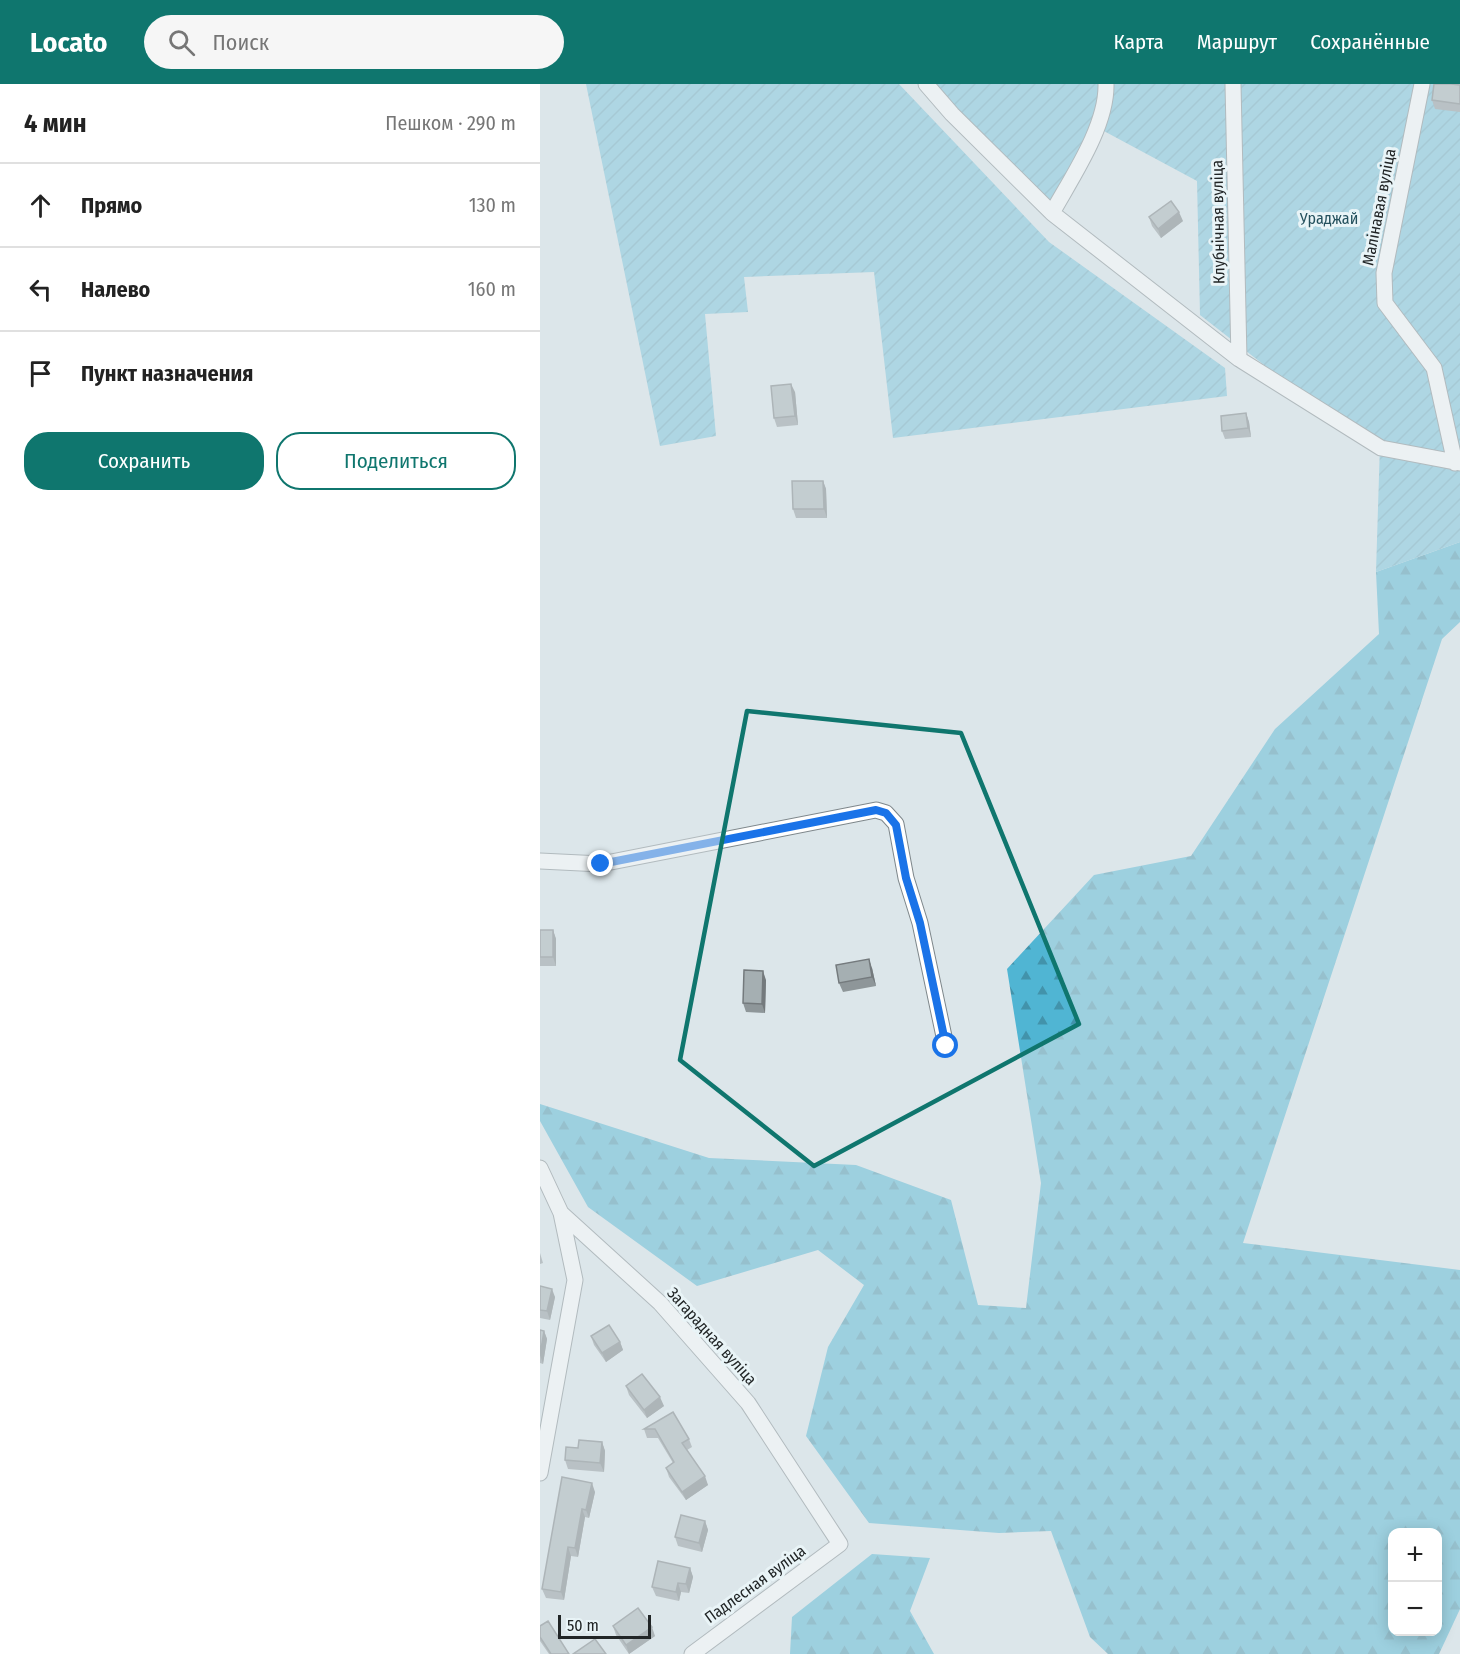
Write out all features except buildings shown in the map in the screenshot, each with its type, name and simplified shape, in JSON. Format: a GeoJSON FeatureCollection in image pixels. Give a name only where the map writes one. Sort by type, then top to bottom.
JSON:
{"type":"FeatureCollection","features":[{"type":"Feature","properties":{"kind":"street"},"geometry":{"type":"LineString","coordinates":[[926,84],[952,114],[1052,213],[1239,359],[1381,448],[1457,463]]}},
{"type":"Feature","properties":{"kind":"street"},"geometry":{"type":"LineString","coordinates":[[1052,213],[1091,143],[1106,95],[1106,84]]}},
{"type":"Feature","properties":{"kind":"street","name":"Клубнічная вуліца"},"geometry":{"type":"LineString","coordinates":[[1233,84],[1239,359]]}},
{"type":"Feature","properties":{"kind":"street","name":"Малінавая вуліца"},"geometry":{"type":"LineString","coordinates":[[1422,84],[1384,273],[1385,303],[1434,368],[1457,463]]}},
{"type":"Feature","properties":{"kind":"street"},"geometry":{"type":"LineString","coordinates":[[540,861],[601,864],[876,810],[886,813],[896,825],[906,878],[920,923],[946,1046]]}},
{"type":"Feature","properties":{"kind":"street","name":"Загарадная вуліца"},"geometry":{"type":"LineString","coordinates":[[540,1168],[561,1213],[660,1303],[748,1403],[840,1544]]}},
{"type":"Feature","properties":{"kind":"street"},"geometry":{"type":"LineString","coordinates":[[540,1473],[575,1280],[561,1213]]}},
{"type":"Feature","properties":{"kind":"street","name":"Падлесная вуліца"},"geometry":{"type":"LineString","coordinates":[[692,1654],[840,1544]]}},
{"type":"Feature","properties":{"kind":"highlighted area"},"geometry":{"type":"Polygon","coordinates":[[[747,711],[961,733],[1079,1024],[814,1166],[680,1060],[747,711]]]}},
{"type":"Feature","properties":{"kind":"green space"},"geometry":{"type":"Polygon","coordinates":[[[586,84],[899,84],[1049,242],[1225,368],[1227,396],[893,438],[874,272],[744,277],[748,312],[705,314],[716,436],[660,446],[586,84]]]}},
{"type":"Feature","properties":{"kind":"green space","name":"Ураджай"},"geometry":{"type":"Polygon","coordinates":[[[936,84],[1460,84],[1460,542],[1376,572],[1380,444],[1352,434],[1200,315],[1197,181],[1102,130],[1059,211],[956,109],[936,84]]]}},
{"type":"Feature","properties":{"kind":"green space"},"geometry":{"type":"Polygon","coordinates":[[[1460,542],[1460,622],[1442,639],[1243,1243],[1460,1270],[1460,1609],[1439,1654],[1108,1654],[1090,1637],[1051,1531],[999,1533],[869,1523],[806,1436],[828,1347],[864,1285],[818,1250],[697,1286],[588,1207],[540,1121],[540,1104],[709,1158],[856,1165],[951,1200],[978,1305],[1026,1308],[1041,1183],[1007,969],[1094,875],[1191,856],[1275,729],[1379,634],[1376,572],[1460,542]]]}},
{"type":"Feature","properties":{"kind":"green space"},"geometry":{"type":"Polygon","coordinates":[[[872,1554],[930,1558],[910,1611],[934,1654],[790,1654],[792,1617],[872,1554]]]}},
{"type":"Feature","properties":{"kind":"route"},"geometry":{"type":"LineString","coordinates":[[601,864],[876,810],[886,813],[896,825],[906,878],[920,923],[946,1046]]}}]}
